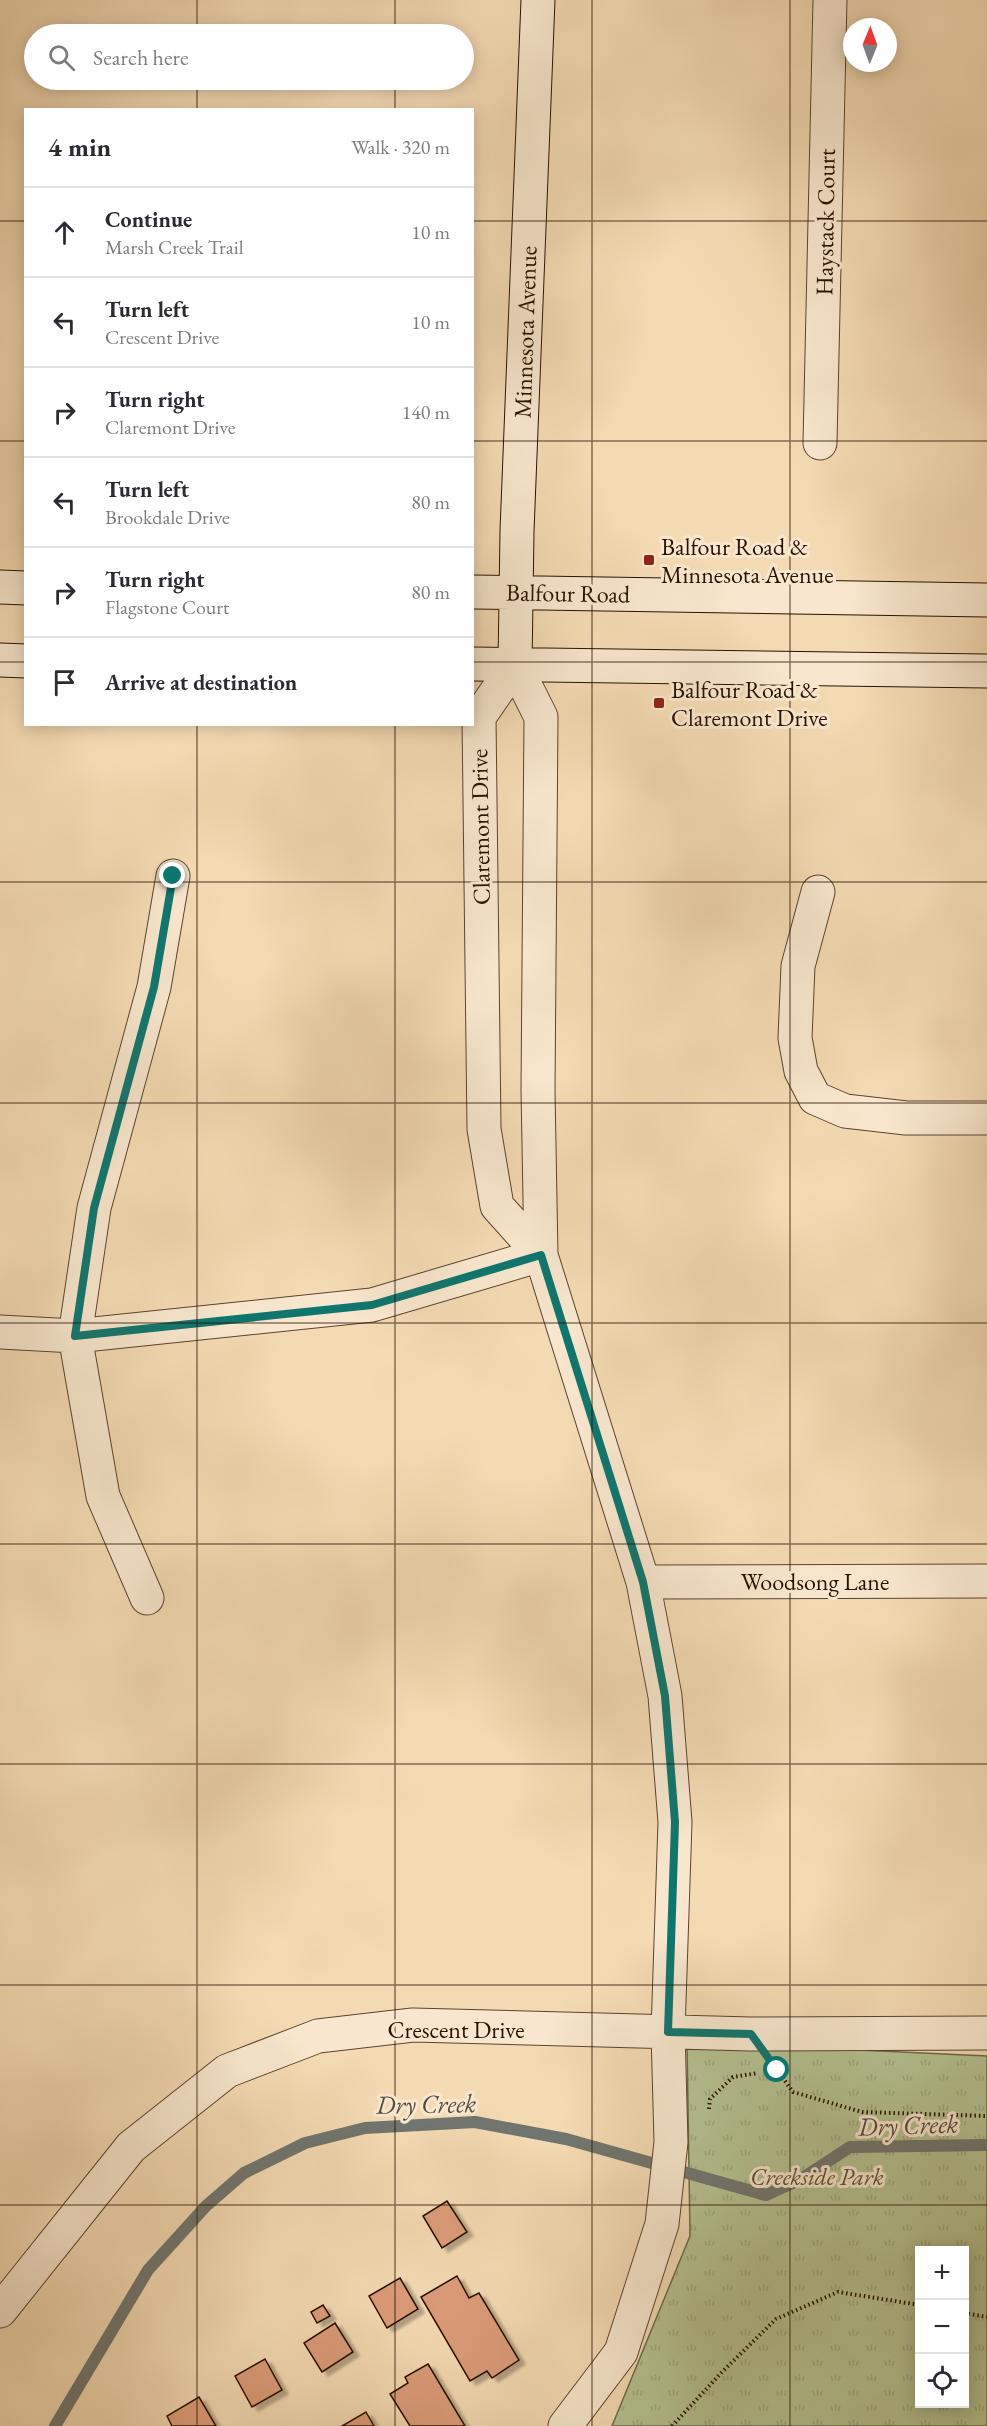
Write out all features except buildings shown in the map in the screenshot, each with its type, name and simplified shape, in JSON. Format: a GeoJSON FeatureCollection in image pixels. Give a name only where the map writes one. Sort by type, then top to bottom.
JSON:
{"type":"FeatureCollection","features":[{"type":"Feature","properties":{"kind":"street","name":"Minnesota Avenue"},"geometry":{"type":"LineString","coordinates":[[515,665],[538,0]]}},
{"type":"Feature","properties":{"kind":"street","name":"Haystack Court"},"geometry":{"type":"LineString","coordinates":[[820,443],[830,0]]}},
{"type":"Feature","properties":{"kind":"street"},"geometry":{"type":"LineString","coordinates":[[0,587],[24,588]]}},
{"type":"Feature","properties":{"kind":"street","name":"Balfour Road"},"geometry":{"type":"LineString","coordinates":[[474,592],[987,600]]}},
{"type":"Feature","properties":{"kind":"street"},"geometry":{"type":"LineString","coordinates":[[0,660],[24,661]]}},
{"type":"Feature","properties":{"kind":"street"},"geometry":{"type":"LineString","coordinates":[[474,664],[987,672]]}},
{"type":"Feature","properties":{"kind":"street","name":"Claremont Drive"},"geometry":{"type":"LineString","coordinates":[[541,1255],[497,1206],[484,1129],[479,717],[515,665],[541,717],[538,1090],[541,1255],[643,1582],[665,1696],[675,1822],[668,2032],[671,2142],[662,2224],[621,2352],[565,2426]]}},
{"type":"Feature","properties":{"kind":"street"},"geometry":{"type":"LineString","coordinates":[[147,1598],[102,1496],[75,1336],[94,1208],[154,987],[173,876]]}},
{"type":"Feature","properties":{"kind":"street"},"geometry":{"type":"LineString","coordinates":[[818,892],[798,966],[795,1038],[801,1071],[815,1098],[855,1113],[906,1118],[987,1118]]}},
{"type":"Feature","properties":{"kind":"street"},"geometry":{"type":"LineString","coordinates":[[0,1332],[75,1336],[372,1305],[541,1255]]}},
{"type":"Feature","properties":{"kind":"street","name":"Woodsong Lane"},"geometry":{"type":"LineString","coordinates":[[643,1582],[987,1581]]}},
{"type":"Feature","properties":{"kind":"street","name":"Crescent Drive"},"geometry":{"type":"LineString","coordinates":[[0,2311],[131,2148],[227,2071],[318,2036],[413,2025],[751,2034],[987,2033]]}},
{"type":"Feature","properties":{"kind":"path"},"geometry":{"type":"LineString","coordinates":[[751,2034],[794,2092],[862,2112],[987,2116]]}},
{"type":"Feature","properties":{"kind":"path"},"geometry":{"type":"LineString","coordinates":[[672,2426],[776,2319],[838,2292],[915,2304]]}},
{"type":"Feature","properties":{"kind":"path"},"geometry":{"type":"LineString","coordinates":[[969,2314],[987,2318]]}},
{"type":"Feature","properties":{"kind":"green space","name":"Creekside Park"},"geometry":{"type":"Polygon","coordinates":[[[687,2042],[987,2056],[987,2426],[612,2426],[690,2236],[687,2042]]]}},
{"type":"Feature","properties":{"kind":"waterway","name":"Dry Creek"},"geometry":{"type":"LineString","coordinates":[[55,2426],[148,2270],[206,2206],[244,2173],[305,2143],[365,2128],[475,2122],[566,2139],[766,2195],[801,2179],[850,2147],[987,2145]]}},
{"type":"Feature","properties":{"kind":"place","name":"Balfour Road & Minnesota Avenue"},"geometry":{"type":"Point","coordinates":[649,560]}},
{"type":"Feature","properties":{"kind":"place","name":"Balfour Road & Claremont Drive"},"geometry":{"type":"Point","coordinates":[659,703]}},
{"type":"Feature","properties":{"kind":"route"},"geometry":{"type":"LineString","coordinates":[[173,876],[154,987],[94,1208],[75,1336],[372,1305],[541,1255],[643,1582],[665,1696],[675,1822],[668,2032],[751,2034],[777,2070]]}}]}
